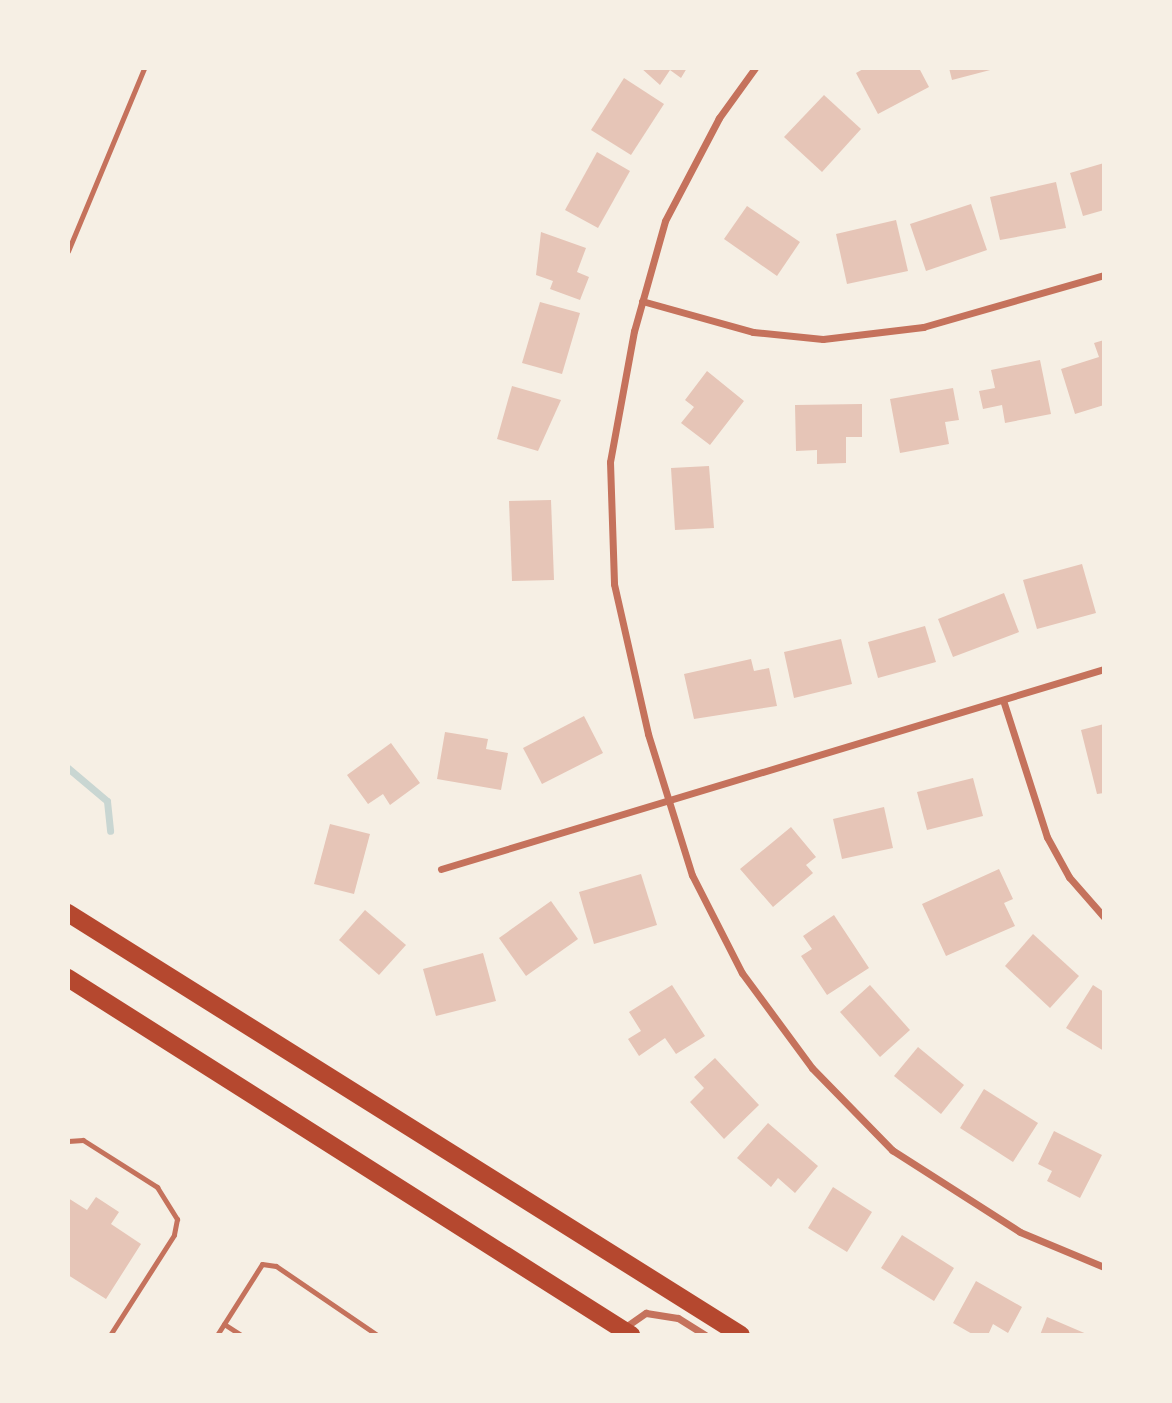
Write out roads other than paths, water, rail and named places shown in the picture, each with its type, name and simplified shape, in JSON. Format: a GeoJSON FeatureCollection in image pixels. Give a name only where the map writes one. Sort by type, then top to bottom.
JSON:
{"type":"FeatureCollection","features":[{"type":"Feature","properties":{"kind":"main road"},"geometry":{"type":"LineString","coordinates":[[68,913],[741,1335]]}},
{"type":"Feature","properties":{"kind":"main road"},"geometry":{"type":"LineString","coordinates":[[68,978],[621,1332]]}},
{"type":"Feature","properties":{"kind":"street"},"geometry":{"type":"LineString","coordinates":[[755,68],[719,118],[665,220],[642,301],[610,462],[614,584],[669,800],[692,876],[742,973],[813,1068],[892,1150],[1020,1232],[1104,1267]]}},
{"type":"Feature","properties":{"kind":"street"},"geometry":{"type":"LineString","coordinates":[[642,301],[753,332],[823,340],[923,327],[1104,275]]}},
{"type":"Feature","properties":{"kind":"street"},"geometry":{"type":"LineString","coordinates":[[441,869],[1104,669]]}},
{"type":"Feature","properties":{"kind":"street"},"geometry":{"type":"LineString","coordinates":[[1003,700],[1047,837],[1069,877],[1104,917]]}},
{"type":"Feature","properties":{"kind":"street"},"geometry":{"type":"LineString","coordinates":[[621,1332],[646,1313],[678,1318],[705,1335]]}},
{"type":"Feature","properties":{"kind":"lane"},"geometry":{"type":"LineString","coordinates":[[68,251],[144,68]]}},
{"type":"Feature","properties":{"kind":"lane"},"geometry":{"type":"LineString","coordinates":[[68,1141],[83,1140],[157,1186],[177,1219],[174,1235],[110,1335]]}},
{"type":"Feature","properties":{"kind":"lane"},"geometry":{"type":"LineString","coordinates":[[217,1335],[262,1264],[276,1266],[377,1335]]}},
{"type":"Feature","properties":{"kind":"lane"},"geometry":{"type":"LineString","coordinates":[[224,1324],[241,1335]]}},
{"type":"Feature","properties":{"kind":"waterway"},"geometry":{"type":"LineString","coordinates":[[68,768],[107,801],[110,831]]}}]}
